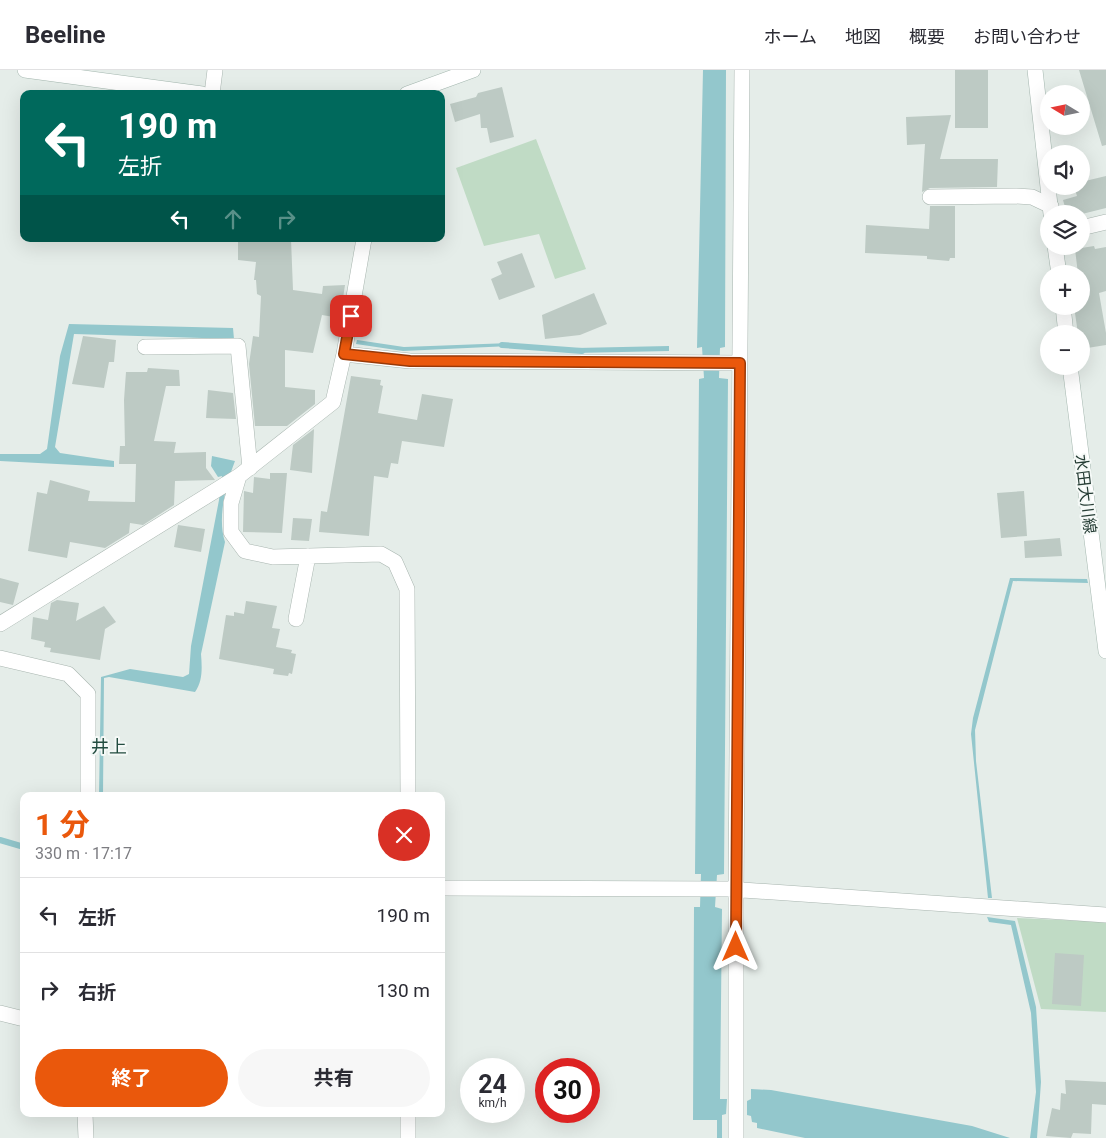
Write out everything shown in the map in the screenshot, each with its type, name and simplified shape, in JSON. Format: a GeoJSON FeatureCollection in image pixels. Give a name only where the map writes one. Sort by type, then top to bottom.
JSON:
{"type":"FeatureCollection","features":[{"type":"Feature","properties":{"kind":"street"},"geometry":{"type":"LineString","coordinates":[[25,70],[172,90]]}},
{"type":"Feature","properties":{"kind":"street"},"geometry":{"type":"LineString","coordinates":[[212,90],[215,70]]}},
{"type":"Feature","properties":{"kind":"street"},"geometry":{"type":"LineString","coordinates":[[418,90],[473,70]]}},
{"type":"Feature","properties":{"kind":"street"},"geometry":{"type":"LineString","coordinates":[[736,1138],[732,889],[736,363],[742,70]]}},
{"type":"Feature","properties":{"kind":"street"},"geometry":{"type":"LineString","coordinates":[[1034,70],[1050,205]]}},
{"type":"Feature","properties":{"kind":"street"},"geometry":{"type":"LineString","coordinates":[[930,197],[1016,196],[1032,198],[1043,205]]}},
{"type":"Feature","properties":{"kind":"street"},"geometry":{"type":"LineString","coordinates":[[1090,226],[1106,222]]}},
{"type":"Feature","properties":{"kind":"street"},"geometry":{"type":"LineString","coordinates":[[0,624],[245,472],[333,402],[344,354],[363,242]]}},
{"type":"Feature","properties":{"kind":"street"},"geometry":{"type":"LineString","coordinates":[[145,347],[238,346],[245,472],[231,503],[231,532],[245,551],[273,558],[381,554],[396,562],[407,589],[408,792]]}},
{"type":"Feature","properties":{"kind":"street"},"geometry":{"type":"LineString","coordinates":[[344,354],[410,361],[736,363]]}},
{"type":"Feature","properties":{"kind":"street","name":"水田大川線"},"geometry":{"type":"LineString","coordinates":[[1071,375],[1103,597],[1106,651]]}},
{"type":"Feature","properties":{"kind":"street"},"geometry":{"type":"LineString","coordinates":[[296,619],[308,556]]}},
{"type":"Feature","properties":{"kind":"street"},"geometry":{"type":"LineString","coordinates":[[0,658],[68,674],[88,694],[88,792]]}},
{"type":"Feature","properties":{"kind":"street"},"geometry":{"type":"LineString","coordinates":[[445,888],[732,889],[1106,915]]}},
{"type":"Feature","properties":{"kind":"street"},"geometry":{"type":"LineString","coordinates":[[0,1013],[20,1018]]}},
{"type":"Feature","properties":{"kind":"street"},"geometry":{"type":"LineString","coordinates":[[85,1117],[86,1138]]}},
{"type":"Feature","properties":{"kind":"street"},"geometry":{"type":"LineString","coordinates":[[408,1117],[408,1138]]}},
{"type":"Feature","properties":{"kind":"green space"},"geometry":{"type":"Polygon","coordinates":[[[536,139],[586,269],[555,279],[539,234],[484,246],[456,168],[536,139]]]}},
{"type":"Feature","properties":{"kind":"green space"},"geometry":{"type":"Polygon","coordinates":[[[1017,918],[1106,922],[1106,1012],[1041,1009],[1017,918]]]}},
{"type":"Feature","properties":{"kind":"water"},"geometry":{"type":"Polygon","coordinates":[[[703,70],[726,70],[725,347],[720,348],[719,378],[728,379],[724,874],[717,875],[715,907],[722,909],[720,1099],[727,1099],[726,1114],[722,1115],[722,1138],[717,1138],[717,1120],[693,1120],[694,907],[700,907],[701,874],[695,874],[699,379],[704,378],[702,347],[697,348],[703,70]]]}},
{"type":"Feature","properties":{"kind":"water"},"geometry":{"type":"Polygon","coordinates":[[[69,324],[233,328],[234,339],[74,334],[55,447],[60,453],[114,461],[114,467],[0,461],[0,454],[40,454],[47,449],[60,356],[69,324]]]}},
{"type":"Feature","properties":{"kind":"water"},"geometry":{"type":"Polygon","coordinates":[[[357,340],[404,347],[511,343],[511,346],[403,351],[356,344],[357,340]]]}},
{"type":"Feature","properties":{"kind":"water"},"geometry":{"type":"Polygon","coordinates":[[[669,346],[669,351],[575,353],[576,348],[669,346]]]}},
{"type":"Feature","properties":{"kind":"water"},"geometry":{"type":"Polygon","coordinates":[[[212,456],[235,461],[222,512],[225,542],[201,654],[202,669],[198,688],[195,692],[109,677],[104,678],[103,792],[99,792],[101,677],[130,669],[183,677],[189,674],[191,646],[222,476],[218,477],[211,466],[212,456]]]}},
{"type":"Feature","properties":{"kind":"water"},"geometry":{"type":"Polygon","coordinates":[[[1010,578],[1087,579],[1088,583],[1013,581],[975,730],[976,761],[992,898],[988,898],[971,734],[973,718],[1010,578]]]}},
{"type":"Feature","properties":{"kind":"water"},"geometry":{"type":"Polygon","coordinates":[[[987,917],[1015,921],[1036,1007],[1041,1082],[1037,1138],[1030,1138],[1036,1092],[1031,1013],[1011,925],[989,922],[987,917]]]}},
{"type":"Feature","properties":{"kind":"water"},"geometry":{"type":"Polygon","coordinates":[[[751,1089],[771,1090],[972,1126],[1010,1138],[805,1138],[757,1128],[757,1123],[752,1122],[751,1116],[747,1115],[747,1101],[751,1099],[751,1089]]]}},
{"type":"Feature","properties":{"kind":"building"},"geometry":{"type":"Polygon","coordinates":[[[955,70],[988,70],[988,128],[955,128],[955,70]]]}},
{"type":"Feature","properties":{"kind":"building"},"geometry":{"type":"Polygon","coordinates":[[[1079,70],[1106,70],[1106,145],[1102,146],[1090,106],[1090,85],[1084,85],[1079,70]]]}},
{"type":"Feature","properties":{"kind":"building"},"geometry":{"type":"Polygon","coordinates":[[[502,87],[514,137],[490,143],[487,128],[481,128],[480,114],[455,122],[450,104],[476,97],[478,93],[502,87]]]}},
{"type":"Feature","properties":{"kind":"building"},"geometry":{"type":"Polygon","coordinates":[[[951,115],[940,159],[998,159],[997,187],[930,188],[922,192],[925,144],[907,145],[906,117],[951,115]]]}},
{"type":"Feature","properties":{"kind":"building"},"geometry":{"type":"Polygon","coordinates":[[[1106,176],[1106,208],[1090,212],[1090,205],[1064,205],[1063,200],[1077,195],[1090,195],[1090,180],[1106,176]]]}},
{"type":"Feature","properties":{"kind":"building"},"geometry":{"type":"Polygon","coordinates":[[[930,206],[955,206],[955,258],[950,258],[949,261],[927,259],[927,256],[865,253],[866,225],[929,229],[930,206]]]}},
{"type":"Feature","properties":{"kind":"building"},"geometry":{"type":"Polygon","coordinates":[[[238,242],[291,242],[293,290],[322,294],[323,286],[345,285],[340,318],[322,315],[313,353],[285,350],[285,387],[315,390],[315,404],[287,426],[255,426],[249,364],[253,336],[259,337],[261,296],[257,294],[256,280],[254,280],[256,262],[238,260],[238,242]]]}},
{"type":"Feature","properties":{"kind":"building"},"geometry":{"type":"Polygon","coordinates":[[[1094,246],[1095,249],[1106,247],[1106,291],[1099,293],[1106,333],[1106,345],[1090,348],[1090,325],[1077,325],[1075,315],[1090,315],[1090,265],[1077,265],[1076,255],[1090,255],[1090,247],[1094,246]]]}},
{"type":"Feature","properties":{"kind":"building"},"geometry":{"type":"Polygon","coordinates":[[[522,253],[535,287],[499,300],[491,279],[502,274],[497,262],[522,253]]]}},
{"type":"Feature","properties":{"kind":"building"},"geometry":{"type":"Polygon","coordinates":[[[594,293],[607,324],[580,335],[545,339],[542,315],[594,293]]]}},
{"type":"Feature","properties":{"kind":"building"},"geometry":{"type":"Polygon","coordinates":[[[83,336],[116,340],[114,362],[109,362],[104,388],[72,384],[83,336]]]}},
{"type":"Feature","properties":{"kind":"building"},"geometry":{"type":"Polygon","coordinates":[[[148,368],[179,370],[180,386],[166,386],[154,441],[176,442],[174,453],[206,452],[206,468],[215,480],[175,481],[174,505],[143,525],[130,523],[129,533],[105,548],[70,542],[67,558],[28,551],[37,492],[47,494],[50,480],[90,491],[88,501],[135,502],[136,464],[119,464],[120,446],[125,446],[124,400],[126,372],[147,372],[148,368]]]}},
{"type":"Feature","properties":{"kind":"building"},"geometry":{"type":"Polygon","coordinates":[[[351,376],[381,380],[380,385],[383,386],[378,413],[417,420],[422,394],[453,399],[444,447],[402,441],[398,464],[391,463],[388,478],[374,476],[369,536],[319,532],[321,511],[327,512],[351,376]]]}},
{"type":"Feature","properties":{"kind":"building"},"geometry":{"type":"Polygon","coordinates":[[[208,390],[233,393],[236,419],[206,418],[208,390]]]}},
{"type":"Feature","properties":{"kind":"building"},"geometry":{"type":"Polygon","coordinates":[[[314,429],[312,473],[290,470],[293,445],[314,429]]]}},
{"type":"Feature","properties":{"kind":"building"},"geometry":{"type":"Polygon","coordinates":[[[270,473],[287,473],[282,533],[243,532],[244,491],[253,493],[254,477],[270,479],[270,473]]]}},
{"type":"Feature","properties":{"kind":"building"},"geometry":{"type":"Polygon","coordinates":[[[1024,491],[1027,536],[1001,538],[997,493],[1024,491]]]}},
{"type":"Feature","properties":{"kind":"building"},"geometry":{"type":"Polygon","coordinates":[[[293,518],[312,519],[309,541],[291,540],[293,518]]]}},
{"type":"Feature","properties":{"kind":"building"},"geometry":{"type":"Polygon","coordinates":[[[178,525],[205,529],[201,552],[174,547],[178,525]]]}},
{"type":"Feature","properties":{"kind":"building"},"geometry":{"type":"Polygon","coordinates":[[[1060,538],[1062,556],[1025,558],[1024,541],[1060,538]]]}},
{"type":"Feature","properties":{"kind":"building"},"geometry":{"type":"Polygon","coordinates":[[[0,578],[19,583],[13,605],[0,602],[0,578]]]}},
{"type":"Feature","properties":{"kind":"building"},"geometry":{"type":"Polygon","coordinates":[[[57,600],[79,603],[76,621],[104,606],[116,622],[105,629],[100,660],[50,652],[51,648],[44,647],[45,642],[31,639],[33,617],[48,620],[51,603],[57,600]]]}},
{"type":"Feature","properties":{"kind":"building"},"geometry":{"type":"Polygon","coordinates":[[[246,601],[277,606],[272,628],[280,629],[276,647],[292,650],[291,653],[296,654],[292,674],[289,673],[288,676],[273,674],[274,669],[219,659],[226,615],[234,616],[234,612],[244,614],[246,601]]]}},
{"type":"Feature","properties":{"kind":"building"},"geometry":{"type":"Polygon","coordinates":[[[1055,953],[1084,955],[1081,1006],[1052,1004],[1055,953]]]}},
{"type":"Feature","properties":{"kind":"building"},"geometry":{"type":"Polygon","coordinates":[[[1065,1080],[1106,1082],[1106,1105],[1092,1104],[1091,1134],[1073,1133],[1071,1138],[1046,1136],[1052,1108],[1060,1110],[1061,1093],[1066,1094],[1065,1080]]]}},
{"type":"Feature","properties":{"kind":"waterway"},"geometry":{"type":"LineString","coordinates":[[502,345],[582,351]]}},
{"type":"Feature","properties":{"kind":"waterway"},"geometry":{"type":"LineString","coordinates":[[0,840],[20,846]]}},
{"type":"Feature","properties":{"kind":"district","name":"井上"},"geometry":{"type":"Point","coordinates":[109,747]}},
{"type":"Feature","properties":{"kind":"route"},"geometry":{"type":"LineString","coordinates":[[351,316],[344,354],[410,361],[740,363],[736,947]]}}]}
